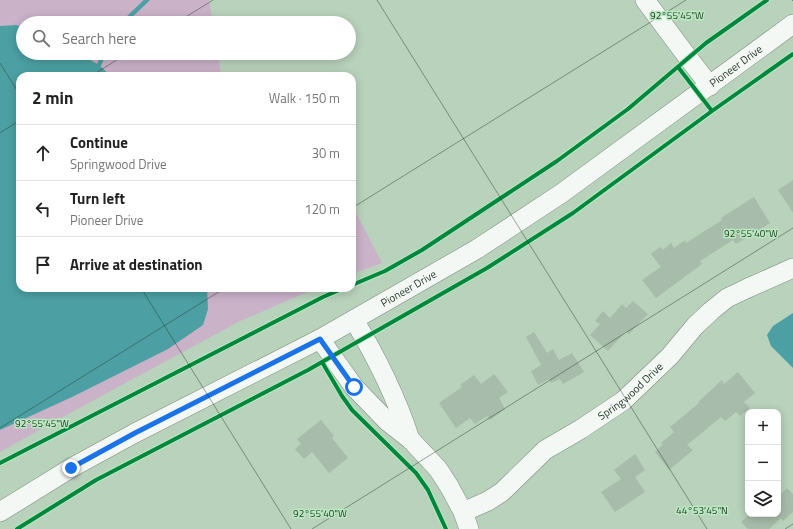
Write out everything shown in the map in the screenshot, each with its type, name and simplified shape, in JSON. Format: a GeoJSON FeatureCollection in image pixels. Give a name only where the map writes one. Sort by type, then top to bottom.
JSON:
{"type":"FeatureCollection","features":[{"type":"Feature","properties":{"kind":"street"},"geometry":{"type":"LineString","coordinates":[[645,0],[710,86]]}},
{"type":"Feature","properties":{"kind":"street","name":"Pioneer Drive"},"geometry":{"type":"LineString","coordinates":[[0,512],[71,468],[135,433],[320,339],[477,250],[562,193],[793,24]]}},
{"type":"Feature","properties":{"kind":"street","name":"Springwood Drive"},"geometry":{"type":"LineString","coordinates":[[320,339],[354,387],[386,422],[410,439],[438,469],[449,486],[466,521],[488,501],[502,492],[544,450],[581,429],[623,401],[670,356],[700,321],[727,298],[793,268]]}},
{"type":"Feature","properties":{"kind":"street","name":"Springwood Drive"},"geometry":{"type":"LineString","coordinates":[[354,320],[386,377],[401,411],[410,439]]}},
{"type":"Feature","properties":{"kind":"shaded area"},"geometry":{"type":"Polygon","coordinates":[[[0,0],[209,0],[212,16],[16,16],[16,60],[219,60],[220,72],[16,72],[16,292],[308,292],[238,322],[0,452],[0,0]]]}},
{"type":"Feature","properties":{"kind":"shaded area"},"geometry":{"type":"Polygon","coordinates":[[[356,213],[382,263],[356,273],[356,213]]]}},
{"type":"Feature","properties":{"kind":"water"},"geometry":{"type":"Polygon","coordinates":[[[16,25],[16,60],[91,60],[107,72],[16,72],[16,292],[207,292],[208,309],[203,325],[168,349],[72,397],[0,430],[0,26],[16,25]]]}},
{"type":"Feature","properties":{"kind":"water"},"geometry":{"type":"Polygon","coordinates":[[[793,313],[793,368],[771,346],[767,335],[773,326],[793,313]]]}},
{"type":"Feature","properties":{"kind":"building"},"geometry":{"type":"Polygon","coordinates":[[[793,180],[793,213],[778,190],[793,180]]]}},
{"type":"Feature","properties":{"kind":"building"},"geometry":{"type":"Polygon","coordinates":[[[754,197],[770,223],[736,244],[733,240],[700,261],[702,264],[656,298],[642,280],[661,267],[651,254],[660,247],[663,250],[671,243],[674,248],[685,240],[686,243],[754,197]]]}},
{"type":"Feature","properties":{"kind":"building"},"geometry":{"type":"Polygon","coordinates":[[[633,301],[648,314],[629,334],[626,331],[608,351],[590,335],[600,324],[595,321],[603,311],[610,318],[622,304],[626,308],[633,301]]]}},
{"type":"Feature","properties":{"kind":"building"},"geometry":{"type":"Polygon","coordinates":[[[534,332],[547,353],[553,349],[559,360],[572,353],[584,372],[563,384],[560,379],[551,383],[549,379],[538,385],[531,371],[541,365],[526,337],[534,332]]]}},
{"type":"Feature","properties":{"kind":"building"},"geometry":{"type":"Polygon","coordinates":[[[738,372],[755,393],[744,402],[750,408],[745,409],[745,412],[740,416],[736,412],[725,421],[721,417],[687,445],[693,450],[669,470],[655,452],[663,444],[661,443],[674,432],[670,427],[699,403],[698,402],[722,380],[724,384],[738,372]]]}},
{"type":"Feature","properties":{"kind":"building"},"geometry":{"type":"Polygon","coordinates":[[[494,374],[508,392],[499,398],[505,409],[490,420],[487,416],[475,424],[470,418],[456,428],[439,403],[462,387],[460,385],[474,375],[481,384],[494,374]]]}},
{"type":"Feature","properties":{"kind":"building"},"geometry":{"type":"Polygon","coordinates":[[[321,420],[334,436],[332,438],[348,458],[329,473],[312,452],[304,459],[295,449],[301,444],[297,439],[321,420]]]}},
{"type":"Feature","properties":{"kind":"building"},"geometry":{"type":"Polygon","coordinates":[[[635,454],[645,470],[635,477],[645,492],[615,512],[601,492],[621,479],[614,470],[635,454]]]}},
{"type":"Feature","properties":{"kind":"building"},"geometry":{"type":"Polygon","coordinates":[[[787,488],[793,494],[793,512],[783,521],[781,518],[769,529],[748,529],[741,522],[747,517],[781,517],[781,494],[787,488]]]}},
{"type":"Feature","properties":{"kind":"waterway"},"geometry":{"type":"LineString","coordinates":[[130,16],[147,0]]}},
{"type":"Feature","properties":{"kind":"waterway"},"geometry":{"type":"LineString","coordinates":[[99,65],[101,60]]}},
{"type":"Feature","properties":{"kind":"cycle path"},"geometry":{"type":"LineString","coordinates":[[356,283],[385,271],[422,250],[557,161],[628,109],[706,43],[767,0]]}},
{"type":"Feature","properties":{"kind":"cycle path"},"geometry":{"type":"LineString","coordinates":[[17,529],[96,480],[308,370],[487,268],[573,213],[712,111],[793,54]]}},
{"type":"Feature","properties":{"kind":"cycle path"},"geometry":{"type":"LineString","coordinates":[[678,67],[712,111]]}},
{"type":"Feature","properties":{"kind":"cycle path"},"geometry":{"type":"LineString","coordinates":[[0,463],[335,292]]}},
{"type":"Feature","properties":{"kind":"cycle path"},"geometry":{"type":"LineString","coordinates":[[322,362],[352,410],[416,473],[428,490],[446,529]]}},
{"type":"Feature","properties":{"kind":"route"},"geometry":{"type":"LineString","coordinates":[[71,468],[135,433],[320,339],[354,387]]}}]}
